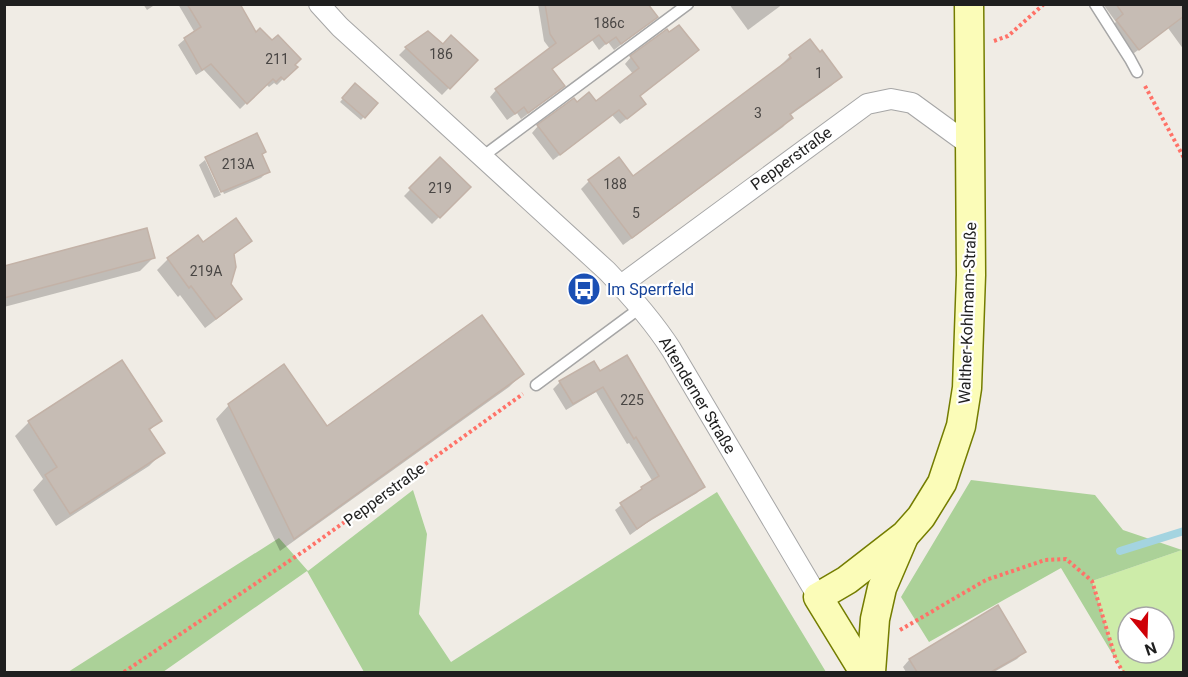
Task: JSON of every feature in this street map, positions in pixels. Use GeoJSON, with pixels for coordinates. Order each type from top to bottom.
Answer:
{"type":"FeatureCollection","features":[{"type":"Feature","properties":{"kind":"main road","name":"Walther-Kohlmann-Straße"},"geometry":{"type":"LineString","coordinates":[[818,597],[847,580],[905,535],[921,517],[942,483],[961,426],[967,388],[971,275],[969,4]]}},
{"type":"Feature","properties":{"kind":"main road"},"geometry":{"type":"LineString","coordinates":[[869,664],[874,619],[882,588],[905,535]]}},
{"type":"Feature","properties":{"kind":"main road","name":"Altenderner Straße"},"geometry":{"type":"LineString","coordinates":[[818,597],[869,664]]}},
{"type":"Feature","properties":{"kind":"street","name":"Altenderner Straße"},"geometry":{"type":"LineString","coordinates":[[319,4],[349,35],[621,285],[658,328],[818,597]]}},
{"type":"Feature","properties":{"kind":"street","name":"Pepperstraße"},"geometry":{"type":"LineString","coordinates":[[621,285],[867,104],[891,99],[912,103],[971,146]]}},
{"type":"Feature","properties":{"kind":"lane"},"geometry":{"type":"LineString","coordinates":[[482,157],[688,4]]}},
{"type":"Feature","properties":{"kind":"lane"},"geometry":{"type":"LineString","coordinates":[[1095,4],[1137,72]]}},
{"type":"Feature","properties":{"kind":"lane"},"geometry":{"type":"LineString","coordinates":[[536,385],[640,308]]}},
{"type":"Feature","properties":{"kind":"path"},"geometry":{"type":"LineString","coordinates":[[970,50],[1008,36],[1044,4]]}},
{"type":"Feature","properties":{"kind":"path"},"geometry":{"type":"LineString","coordinates":[[1137,72],[1184,158]]}},
{"type":"Feature","properties":{"kind":"path","name":"Pepperstraße"},"geometry":{"type":"LineString","coordinates":[[124,672],[304,551],[536,385]]}},
{"type":"Feature","properties":{"kind":"path"},"geometry":{"type":"LineString","coordinates":[[869,664],[986,580],[1045,560],[1066,559],[1092,580],[1116,660],[1123,672]]}},
{"type":"Feature","properties":{"kind":"green space"},"geometry":{"type":"Polygon","coordinates":[[[971,480],[1095,495],[1123,530],[1182,550],[1092,581],[1116,660],[1061,568],[929,642],[901,597],[971,480]]]}},
{"type":"Feature","properties":{"kind":"green space"},"geometry":{"type":"Polygon","coordinates":[[[413,490],[427,534],[419,614],[451,662],[717,492],[826,672],[364,672],[307,571],[163,672],[68,672],[279,538],[308,571],[413,490]]]}},
{"type":"Feature","properties":{"kind":"green space"},"geometry":{"type":"Polygon","coordinates":[[[1182,550],[1184,553],[1183,672],[1123,672],[1119,665],[1176,665],[1176,605],[1116,605],[1116,660],[1092,581],[1182,550]]]}},
{"type":"Feature","properties":{"kind":"building"},"geometry":{"type":"Polygon","coordinates":[[[187,4],[240,4],[256,32],[260,28],[272,40],[278,35],[301,59],[295,65],[298,67],[284,80],[281,77],[276,82],[273,79],[247,104],[211,64],[202,70],[184,38],[201,27],[187,4]]]}},
{"type":"Feature","properties":{"kind":"building"},"geometry":{"type":"Polygon","coordinates":[[[545,4],[648,4],[658,17],[621,44],[616,37],[606,44],[599,35],[552,69],[565,86],[528,113],[524,107],[515,114],[495,89],[556,43],[550,34],[545,4]]]}},
{"type":"Feature","properties":{"kind":"building"},"geometry":{"type":"Polygon","coordinates":[[[1116,4],[1184,4],[1184,16],[1139,50],[1116,20],[1123,14],[1116,4]]]}},
{"type":"Feature","properties":{"kind":"building"},"geometry":{"type":"Polygon","coordinates":[[[679,25],[699,50],[640,96],[646,104],[627,119],[619,110],[560,155],[537,125],[574,98],[577,102],[589,92],[596,101],[639,68],[630,56],[667,29],[669,32],[679,25]]]}},
{"type":"Feature","properties":{"kind":"building"},"geometry":{"type":"Polygon","coordinates":[[[428,31],[443,44],[451,35],[478,60],[450,89],[405,47],[428,31]]]}},
{"type":"Feature","properties":{"kind":"building"},"geometry":{"type":"Polygon","coordinates":[[[810,39],[820,52],[822,50],[842,77],[790,114],[793,118],[632,238],[588,180],[619,157],[633,176],[791,58],[789,55],[810,39]]]}},
{"type":"Feature","properties":{"kind":"building"},"geometry":{"type":"Polygon","coordinates":[[[355,83],[378,103],[365,118],[342,98],[355,83]]]}},
{"type":"Feature","properties":{"kind":"building"},"geometry":{"type":"Polygon","coordinates":[[[257,133],[266,152],[262,154],[270,172],[221,192],[205,157],[257,133]]]}},
{"type":"Feature","properties":{"kind":"building"},"geometry":{"type":"Polygon","coordinates":[[[440,157],[471,187],[440,218],[409,188],[440,157]]]}},
{"type":"Feature","properties":{"kind":"building"},"geometry":{"type":"Polygon","coordinates":[[[236,218],[252,241],[234,254],[236,267],[231,284],[242,299],[216,319],[167,258],[198,235],[203,242],[236,218]]]}},
{"type":"Feature","properties":{"kind":"building"},"geometry":{"type":"Polygon","coordinates":[[[147,228],[155,258],[4,298],[4,266],[147,228]]]}},
{"type":"Feature","properties":{"kind":"building"},"geometry":{"type":"Polygon","coordinates":[[[482,315],[524,374],[294,539],[228,404],[284,364],[327,426],[482,315]]]}},
{"type":"Feature","properties":{"kind":"building"},"geometry":{"type":"Polygon","coordinates":[[[627,355],[705,487],[637,529],[620,503],[659,476],[603,387],[573,404],[559,381],[594,361],[600,371],[627,355]]]}},
{"type":"Feature","properties":{"kind":"building"},"geometry":{"type":"Polygon","coordinates":[[[122,360],[162,421],[149,429],[165,453],[70,514],[45,475],[57,467],[28,421],[122,360]]]}},
{"type":"Feature","properties":{"kind":"building"},"geometry":{"type":"Polygon","coordinates":[[[998,605],[1026,652],[991,672],[917,672],[909,659],[998,605]]]}},
{"type":"Feature","properties":{"kind":"waterway"},"geometry":{"type":"LineString","coordinates":[[1120,551],[1184,531]]}},
{"type":"Feature","properties":{"kind":"place","name":"Im Sperrfeld"},"geometry":{"type":"Point","coordinates":[584,289]}}]}
